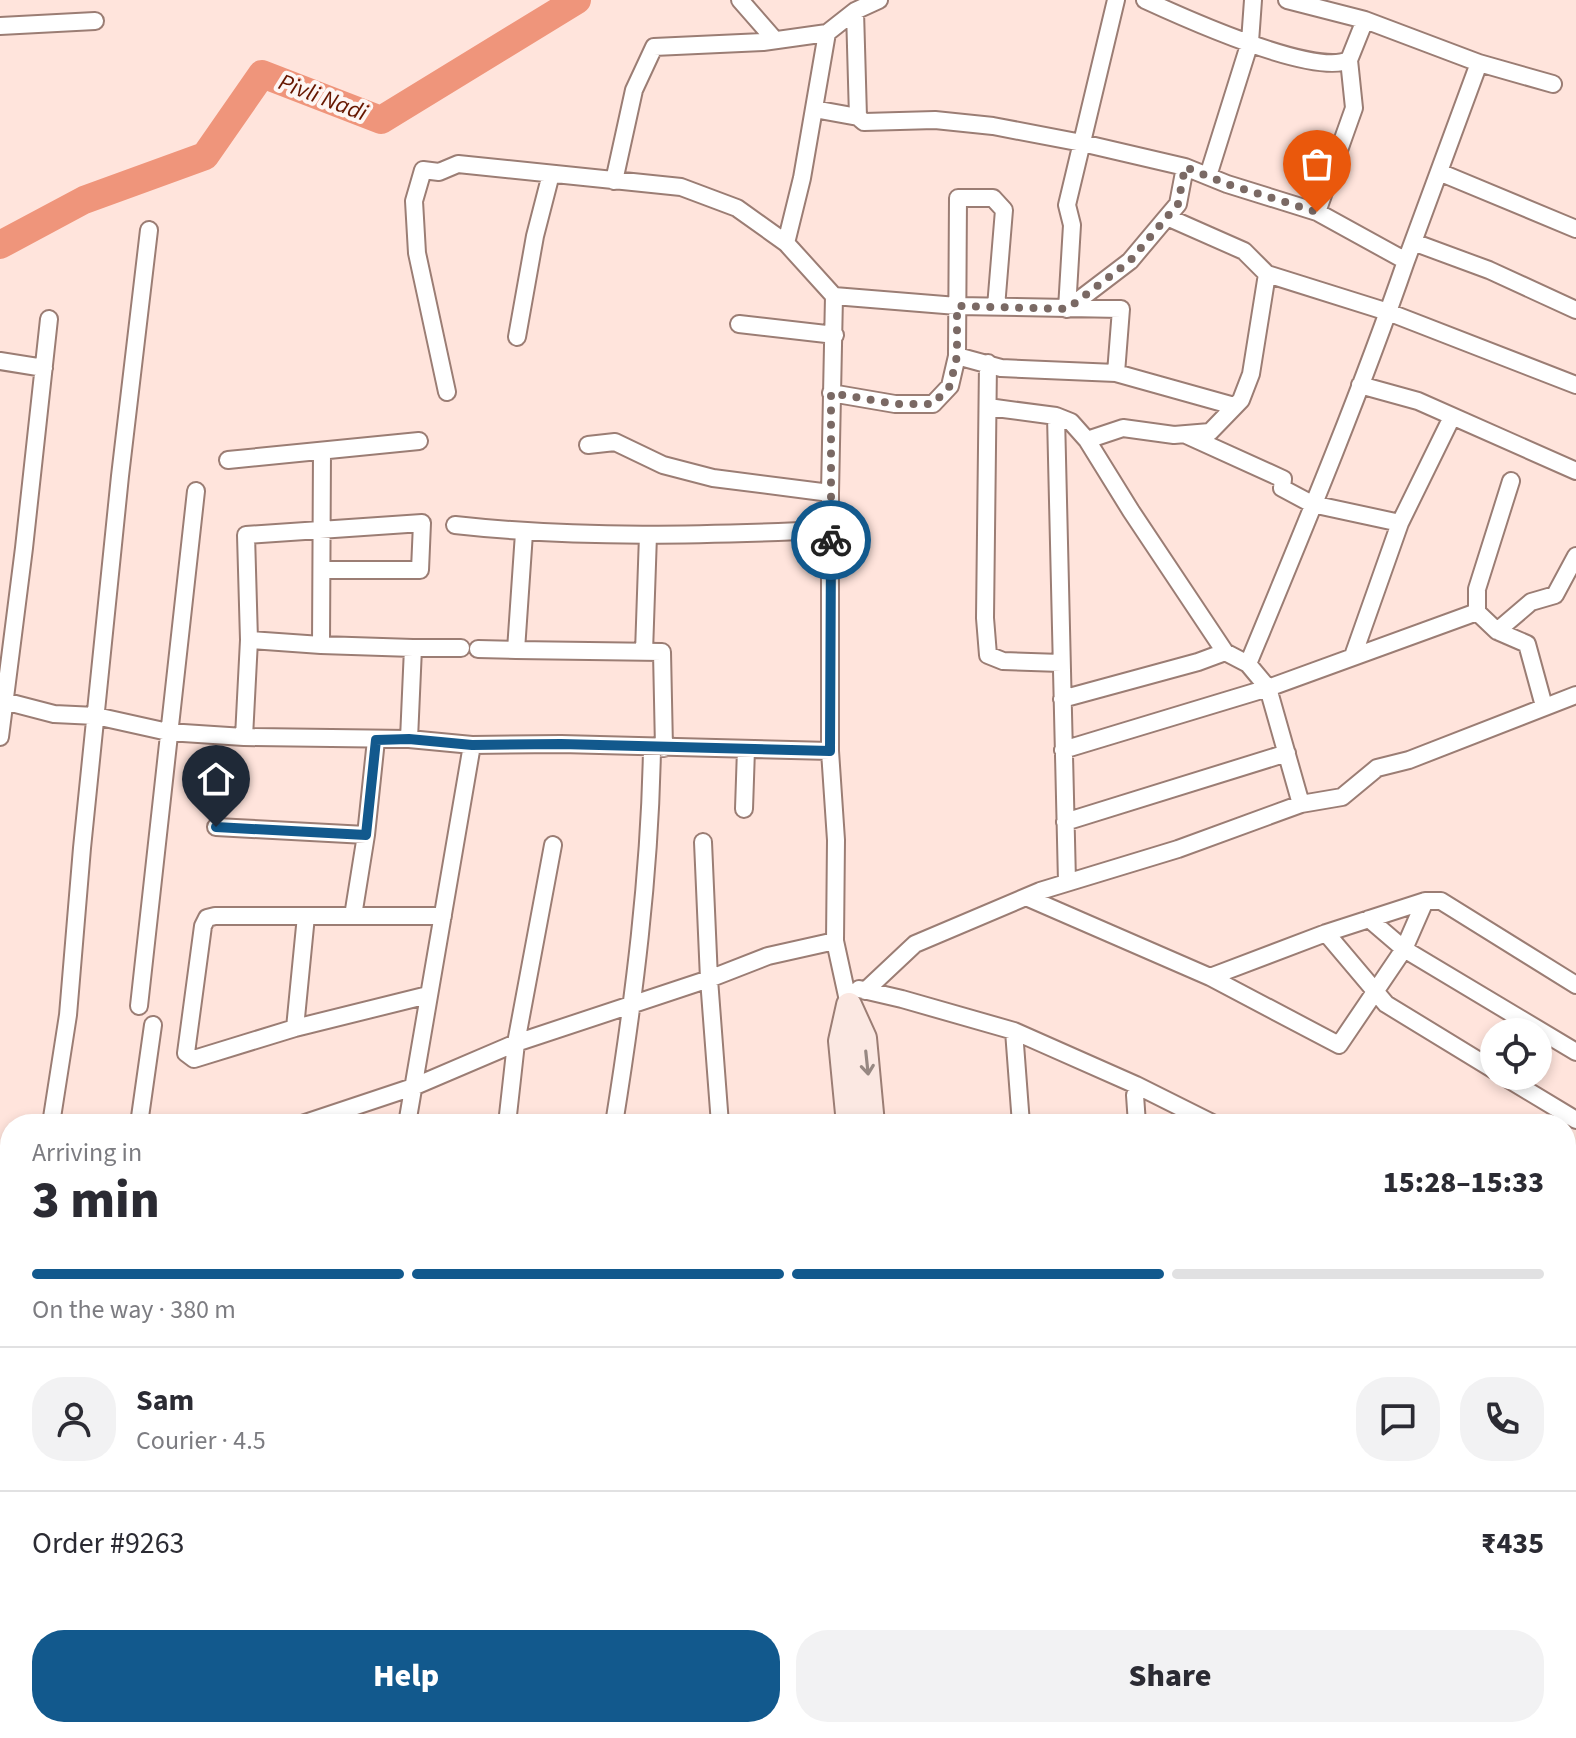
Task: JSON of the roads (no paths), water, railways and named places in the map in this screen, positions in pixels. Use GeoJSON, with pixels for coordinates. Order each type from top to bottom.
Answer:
{"type":"FeatureCollection","features":[{"type":"Feature","properties":{"kind":"street"},"geometry":{"type":"LineString","coordinates":[[740,0],[775,40]]}},
{"type":"Feature","properties":{"kind":"street"},"geometry":{"type":"LineString","coordinates":[[614,181],[634,90],[654,47],[775,40],[827,33],[855,11],[879,0]]}},
{"type":"Feature","properties":{"kind":"street"},"geometry":{"type":"LineString","coordinates":[[1067,309],[1072,225],[1067,205],[1116,0]]}},
{"type":"Feature","properties":{"kind":"street"},"geometry":{"type":"LineString","coordinates":[[1145,0],[1194,22],[1283,54],[1340,65],[1349,60]]}},
{"type":"Feature","properties":{"kind":"street"},"geometry":{"type":"LineString","coordinates":[[1208,176],[1250,42],[1253,0]]}},
{"type":"Feature","properties":{"kind":"street"},"geometry":{"type":"LineString","coordinates":[[1287,0],[1365,20],[1479,63],[1553,84]]}},
{"type":"Feature","properties":{"kind":"street"},"geometry":{"type":"LineString","coordinates":[[855,11],[858,117]]}},
{"type":"Feature","properties":{"kind":"street"},"geometry":{"type":"LineString","coordinates":[[1317,212],[1354,108],[1349,60],[1365,20]]}},
{"type":"Feature","properties":{"kind":"street"},"geometry":{"type":"LineString","coordinates":[[0,26],[95,21]]}},
{"type":"Feature","properties":{"kind":"street"},"geometry":{"type":"LineString","coordinates":[[786,243],[802,178],[827,33]]}},
{"type":"Feature","properties":{"kind":"street"},"geometry":{"type":"LineString","coordinates":[[1248,664],[1360,385],[1479,63]]}},
{"type":"Feature","properties":{"kind":"street"},"geometry":{"type":"LineString","coordinates":[[814,109],[858,117],[864,122],[935,120],[978,124],[1082,143],[1185,167],[1317,212],[1406,261]]}},
{"type":"Feature","properties":{"kind":"street"},"geometry":{"type":"LineString","coordinates":[[447,392],[417,253],[414,201],[423,170],[439,172],[458,164],[681,187],[737,208],[786,243],[834,296],[830,751],[836,840],[835,941],[864,1038],[871,1114]]}},
{"type":"Feature","properties":{"kind":"street"},"geometry":{"type":"LineString","coordinates":[[1067,309],[1130,261],[1178,204],[1185,167]]}},
{"type":"Feature","properties":{"kind":"street"},"geometry":{"type":"LineString","coordinates":[[1439,172],[1576,229]]}},
{"type":"Feature","properties":{"kind":"street"},"geometry":{"type":"LineString","coordinates":[[517,337],[535,236],[551,174]]}},
{"type":"Feature","properties":{"kind":"street"},"geometry":{"type":"LineString","coordinates":[[831,393],[895,404],[933,404],[950,386],[957,356],[958,198],[993,198],[1004,210],[996,307]]}},
{"type":"Feature","properties":{"kind":"street"},"geometry":{"type":"LineString","coordinates":[[1167,217],[1244,251],[1267,274],[1388,312],[1576,385]]}},
{"type":"Feature","properties":{"kind":"street"},"geometry":{"type":"LineString","coordinates":[[53,1114],[68,1015],[96,716],[149,230]]}},
{"type":"Feature","properties":{"kind":"street"},"geometry":{"type":"LineString","coordinates":[[1413,242],[1489,270],[1576,310]]}},
{"type":"Feature","properties":{"kind":"street"},"geometry":{"type":"LineString","coordinates":[[1087,440],[1123,428],[1174,435],[1210,432],[1241,400],[1251,374],[1267,274]]}},
{"type":"Feature","properties":{"kind":"street"},"geometry":{"type":"LineString","coordinates":[[834,296],[957,306],[1121,309],[1116,373]]}},
{"type":"Feature","properties":{"kind":"street"},"geometry":{"type":"LineString","coordinates":[[0,737],[49,319]]}},
{"type":"Feature","properties":{"kind":"street"},"geometry":{"type":"LineString","coordinates":[[739,324],[835,335]]}},
{"type":"Feature","properties":{"kind":"street"},"geometry":{"type":"LineString","coordinates":[[957,356],[1001,368],[1116,373],[1234,406]]}},
{"type":"Feature","properties":{"kind":"street"},"geometry":{"type":"LineString","coordinates":[[0,361],[44,368]]}},
{"type":"Feature","properties":{"kind":"street"},"geometry":{"type":"LineString","coordinates":[[988,363],[985,618],[988,655],[1003,661],[1061,663]]}},
{"type":"Feature","properties":{"kind":"street"},"geometry":{"type":"LineString","coordinates":[[1360,385],[1418,401],[1576,471]]}},
{"type":"Feature","properties":{"kind":"street"},"geometry":{"type":"LineString","coordinates":[[988,407],[1056,416],[1071,422],[1087,440],[1225,652],[1248,664],[1268,688],[1301,804]]}},
{"type":"Feature","properties":{"kind":"street"},"geometry":{"type":"LineString","coordinates":[[1056,416],[1067,882]]}},
{"type":"Feature","properties":{"kind":"street"},"geometry":{"type":"LineString","coordinates":[[1353,656],[1400,523],[1452,417]]}},
{"type":"Feature","properties":{"kind":"street"},"geometry":{"type":"LineString","coordinates":[[1184,434],[1283,479],[1282,488],[1312,504],[1400,523]]}},
{"type":"Feature","properties":{"kind":"street"},"geometry":{"type":"LineString","coordinates":[[228,460],[419,441]]}},
{"type":"Feature","properties":{"kind":"street"},"geometry":{"type":"LineString","coordinates":[[588,445],[615,442],[663,465],[713,478],[830,493]]}},
{"type":"Feature","properties":{"kind":"street"},"geometry":{"type":"LineString","coordinates":[[321,645],[324,529],[322,451]]}},
{"type":"Feature","properties":{"kind":"street"},"geometry":{"type":"LineString","coordinates":[[1511,481],[1477,589],[1477,612],[1497,631],[1527,644],[1544,706]]}},
{"type":"Feature","properties":{"kind":"street"},"geometry":{"type":"LineString","coordinates":[[139,1006],[196,491]]}},
{"type":"Feature","properties":{"kind":"street"},"geometry":{"type":"LineString","coordinates":[[244,737],[249,640],[246,535],[422,523],[420,570],[323,570]]}},
{"type":"Feature","properties":{"kind":"street"},"geometry":{"type":"LineString","coordinates":[[455,525],[524,533],[648,535],[830,530]]}},
{"type":"Feature","properties":{"kind":"street"},"geometry":{"type":"LineString","coordinates":[[516,650],[524,533]]}},
{"type":"Feature","properties":{"kind":"street"},"geometry":{"type":"LineString","coordinates":[[644,652],[648,535]]}},
{"type":"Feature","properties":{"kind":"street"},"geometry":{"type":"LineString","coordinates":[[1497,631],[1531,602],[1555,595],[1576,556]]}},
{"type":"Feature","properties":{"kind":"street"},"geometry":{"type":"LineString","coordinates":[[1063,750],[1268,688],[1477,612]]}},
{"type":"Feature","properties":{"kind":"street"},"geometry":{"type":"LineString","coordinates":[[249,640],[413,648],[662,652],[658,748],[634,1003],[616,1114]]}},
{"type":"Feature","properties":{"kind":"street"},"geometry":{"type":"LineString","coordinates":[[409,739],[413,648]]}},
{"type":"Feature","properties":{"kind":"street"},"geometry":{"type":"LineString","coordinates":[[1062,699],[1225,652]]}},
{"type":"Feature","properties":{"kind":"street"},"geometry":{"type":"LineString","coordinates":[[848,1114],[841,1041],[853,994],[915,944],[1067,882],[1178,849],[1301,804],[1342,797],[1377,768],[1409,760],[1576,695]]}},
{"type":"Feature","properties":{"kind":"street"},"geometry":{"type":"LineString","coordinates":[[2,700],[54,714],[96,716],[168,732],[244,737],[409,739],[472,745],[561,744],[830,751]]}},
{"type":"Feature","properties":{"kind":"street"},"geometry":{"type":"LineString","coordinates":[[353,916],[376,740]]}},
{"type":"Feature","properties":{"kind":"street"},"geometry":{"type":"LineString","coordinates":[[409,1114],[472,745]]}},
{"type":"Feature","properties":{"kind":"street"},"geometry":{"type":"LineString","coordinates":[[744,809],[746,749]]}},
{"type":"Feature","properties":{"kind":"street"},"geometry":{"type":"LineString","coordinates":[[1065,822],[1287,753]]}},
{"type":"Feature","properties":{"kind":"street"},"geometry":{"type":"LineString","coordinates":[[216,827],[366,835]]}},
{"type":"Feature","properties":{"kind":"street"},"geometry":{"type":"LineString","coordinates":[[703,842],[719,1114]]}},
{"type":"Feature","properties":{"kind":"street"},"geometry":{"type":"LineString","coordinates":[[508,1114],[516,1043],[553,845]]}},
{"type":"Feature","properties":{"kind":"street"},"geometry":{"type":"LineString","coordinates":[[1026,897],[1210,977],[1339,1045],[1404,949],[1425,901]]}},
{"type":"Feature","properties":{"kind":"street"},"geometry":{"type":"LineString","coordinates":[[1210,977],[1326,933],[1425,901],[1441,901],[1576,985]]}},
{"type":"Feature","properties":{"kind":"street"},"geometry":{"type":"LineString","coordinates":[[295,1028],[306,916]]}},
{"type":"Feature","properties":{"kind":"street"},"geometry":{"type":"LineString","coordinates":[[428,995],[295,1028],[194,1059],[186,1053],[203,926],[207,918],[443,916]]}},
{"type":"Feature","properties":{"kind":"street"},"geometry":{"type":"LineString","coordinates":[[1369,919],[1404,949],[1576,1052]]}},
{"type":"Feature","properties":{"kind":"street"},"geometry":{"type":"LineString","coordinates":[[1326,933],[1386,1004],[1480,1061]]}},
{"type":"Feature","properties":{"kind":"street"},"geometry":{"type":"LineString","coordinates":[[332,1114],[413,1087],[516,1043],[709,979],[768,956],[835,941]]}},
{"type":"Feature","properties":{"kind":"street"},"geometry":{"type":"LineString","coordinates":[[853,994],[902,999],[1014,1031],[1194,1114]]}},
{"type":"Feature","properties":{"kind":"street"},"geometry":{"type":"LineString","coordinates":[[140,1114],[153,1025]]}},
{"type":"Feature","properties":{"kind":"street"},"geometry":{"type":"LineString","coordinates":[[1014,1031],[1020,1114]]}},
{"type":"Feature","properties":{"kind":"street"},"geometry":{"type":"LineString","coordinates":[[1526,1090],[1566,1114]]}},
{"type":"Feature","properties":{"kind":"street"},"geometry":{"type":"LineString","coordinates":[[1135,1095],[1136,1114]]}},
{"type":"Feature","properties":{"kind":"waterway","name":"Pivli Nadi"},"geometry":{"type":"LineString","coordinates":[[0,245],[84,200],[205,156],[262,74],[381,120],[577,0]]}}]}
